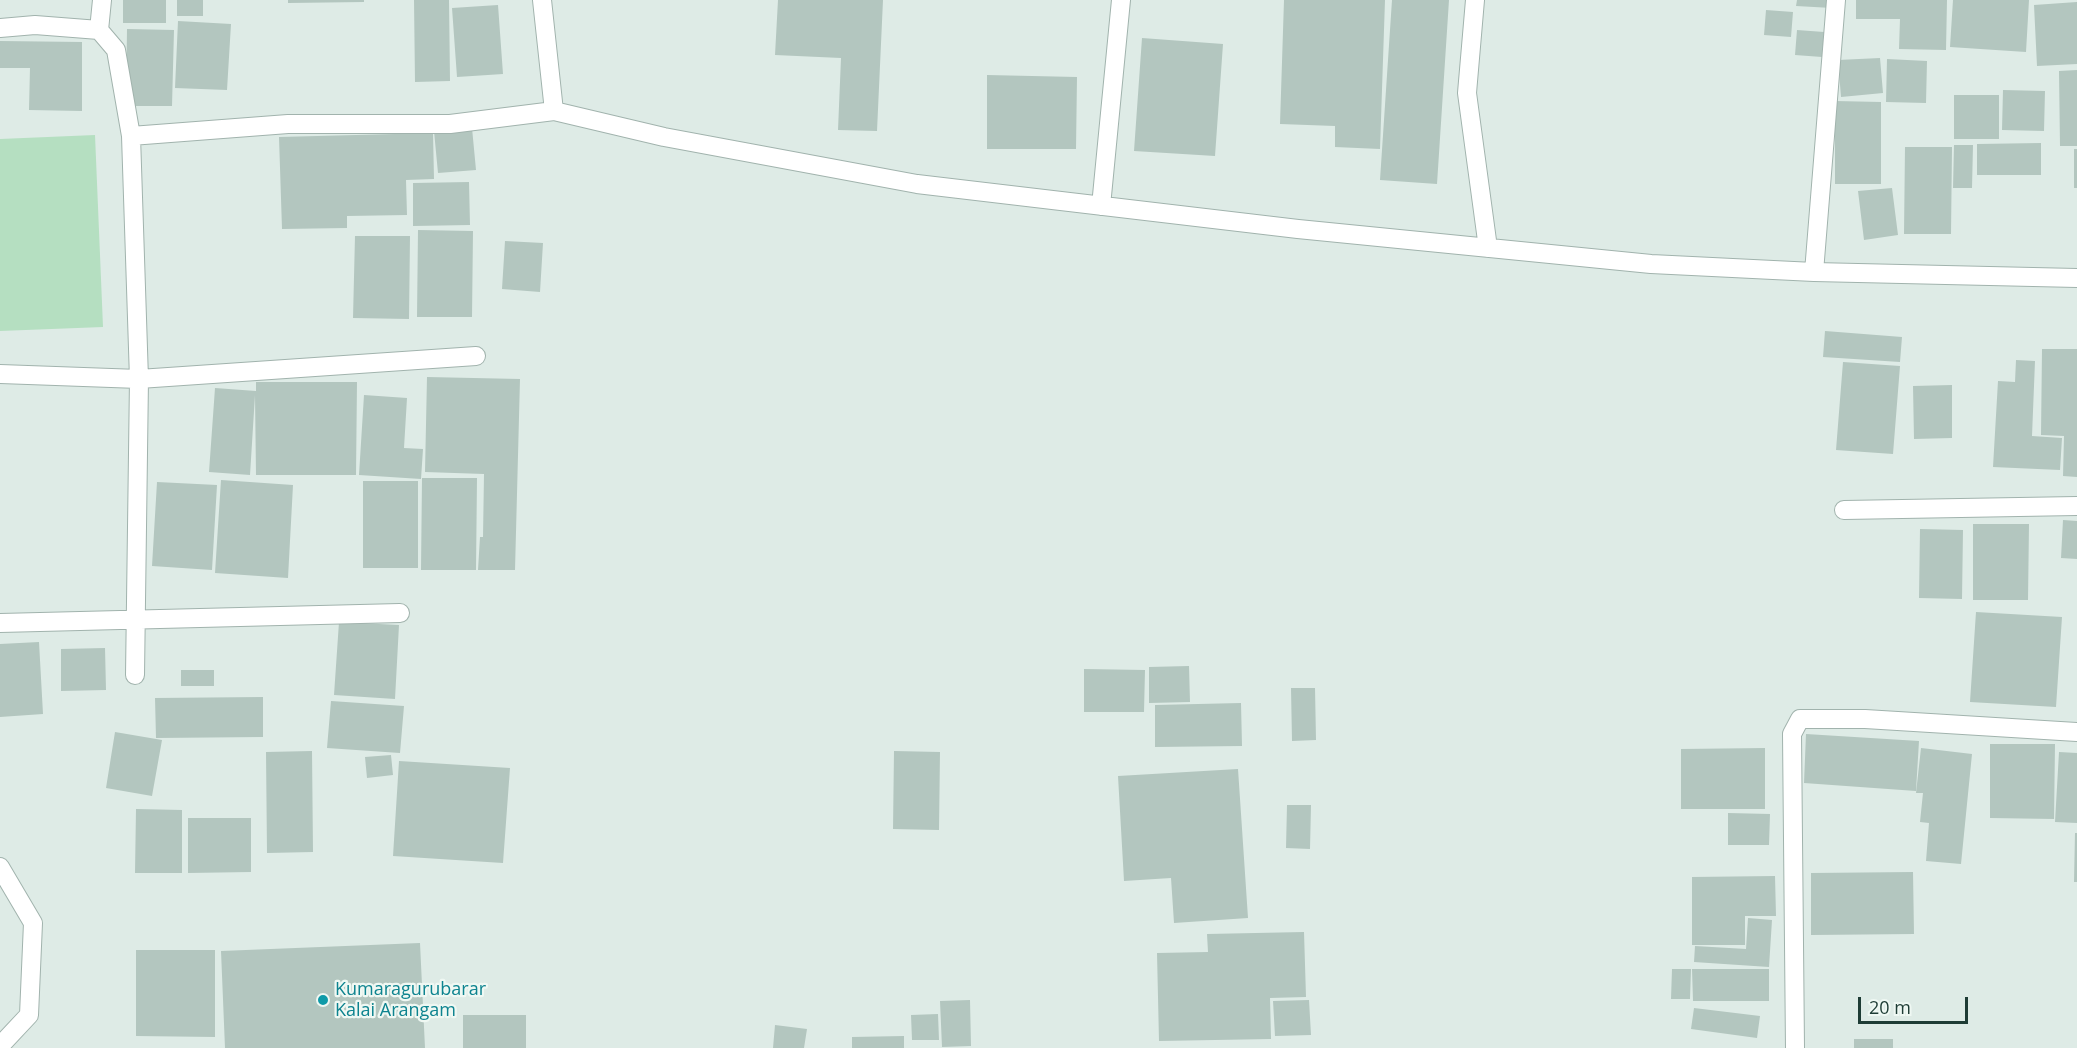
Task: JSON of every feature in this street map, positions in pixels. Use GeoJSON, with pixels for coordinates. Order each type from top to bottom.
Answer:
{"type":"FeatureCollection","features":[{"type":"Feature","properties":{"kind":"street"},"geometry":{"type":"LineString","coordinates":[[99,30],[102,0]]}},
{"type":"Feature","properties":{"kind":"street"},"geometry":{"type":"LineString","coordinates":[[542,0],[555,111]]}},
{"type":"Feature","properties":{"kind":"street"},"geometry":{"type":"LineString","coordinates":[[1101,206],[1120,0]]}},
{"type":"Feature","properties":{"kind":"street"},"geometry":{"type":"LineString","coordinates":[[1475,0],[1467,93],[1488,248]]}},
{"type":"Feature","properties":{"kind":"street"},"geometry":{"type":"LineString","coordinates":[[1814,272],[1836,0]]}},
{"type":"Feature","properties":{"kind":"street"},"geometry":{"type":"LineString","coordinates":[[0,28],[35,25],[99,30],[116,50],[131,136],[139,379],[135,675]]}},
{"type":"Feature","properties":{"kind":"street"},"geometry":{"type":"LineString","coordinates":[[131,136],[288,124],[450,124],[555,111],[664,137],[917,184],[1298,229],[1651,264],[1814,272],[2077,278]]}},
{"type":"Feature","properties":{"kind":"street"},"geometry":{"type":"LineString","coordinates":[[0,374],[139,379],[476,356]]}},
{"type":"Feature","properties":{"kind":"street"},"geometry":{"type":"LineString","coordinates":[[1844,510],[2077,506]]}},
{"type":"Feature","properties":{"kind":"street"},"geometry":{"type":"LineString","coordinates":[[0,623],[400,613]]}},
{"type":"Feature","properties":{"kind":"street"},"geometry":{"type":"LineString","coordinates":[[1795,1048],[1792,734],[1800,719],[1865,719],[2077,732]]}},
{"type":"Feature","properties":{"kind":"street"},"geometry":{"type":"LineString","coordinates":[[0,867],[33,923],[29,1015],[0,1046]]}},
{"type":"Feature","properties":{"kind":"green space"},"geometry":{"type":"Polygon","coordinates":[[[95,135],[103,327],[0,331],[0,139],[95,135]]]}},
{"type":"Feature","properties":{"kind":"building"},"geometry":{"type":"Polygon","coordinates":[[[123,0],[166,0],[166,23],[123,23],[123,0]]]}},
{"type":"Feature","properties":{"kind":"building"},"geometry":{"type":"Polygon","coordinates":[[[177,0],[203,0],[203,16],[177,16],[177,0]]]}},
{"type":"Feature","properties":{"kind":"building"},"geometry":{"type":"Polygon","coordinates":[[[288,0],[364,0],[364,2],[288,3],[288,0]]]}},
{"type":"Feature","properties":{"kind":"building"},"geometry":{"type":"Polygon","coordinates":[[[414,0],[449,0],[450,81],[415,82],[414,0]]]}},
{"type":"Feature","properties":{"kind":"building"},"geometry":{"type":"Polygon","coordinates":[[[778,0],[883,0],[877,131],[838,130],[841,58],[775,55],[778,0]]]}},
{"type":"Feature","properties":{"kind":"building"},"geometry":{"type":"Polygon","coordinates":[[[1284,0],[1385,0],[1380,149],[1335,147],[1335,126],[1280,124],[1284,0]]]}},
{"type":"Feature","properties":{"kind":"building"},"geometry":{"type":"Polygon","coordinates":[[[1392,0],[1449,0],[1437,184],[1380,180],[1392,0]]]}},
{"type":"Feature","properties":{"kind":"building"},"geometry":{"type":"Polygon","coordinates":[[[1797,0],[1833,0],[1832,8],[1796,6],[1797,0]]]}},
{"type":"Feature","properties":{"kind":"building"},"geometry":{"type":"Polygon","coordinates":[[[1856,0],[1947,0],[1946,50],[1899,49],[1900,19],[1856,19],[1856,0]]]}},
{"type":"Feature","properties":{"kind":"building"},"geometry":{"type":"Polygon","coordinates":[[[1953,0],[2029,0],[2026,52],[1950,47],[1953,0]]]}},
{"type":"Feature","properties":{"kind":"building"},"geometry":{"type":"Polygon","coordinates":[[[2077,2],[2077,64],[2037,66],[2034,5],[2077,2]]]}},
{"type":"Feature","properties":{"kind":"building"},"geometry":{"type":"Polygon","coordinates":[[[498,5],[503,74],[457,77],[452,8],[498,5]]]}},
{"type":"Feature","properties":{"kind":"building"},"geometry":{"type":"Polygon","coordinates":[[[1766,10],[1793,12],[1791,37],[1764,35],[1766,10]]]}},
{"type":"Feature","properties":{"kind":"building"},"geometry":{"type":"Polygon","coordinates":[[[178,21],[231,24],[227,90],[175,88],[178,21]]]}},
{"type":"Feature","properties":{"kind":"building"},"geometry":{"type":"Polygon","coordinates":[[[127,29],[174,30],[172,106],[126,106],[127,29]]]}},
{"type":"Feature","properties":{"kind":"building"},"geometry":{"type":"Polygon","coordinates":[[[1797,30],[1824,32],[1822,57],[1795,55],[1797,30]]]}},
{"type":"Feature","properties":{"kind":"building"},"geometry":{"type":"Polygon","coordinates":[[[1142,38],[1223,44],[1215,156],[1134,151],[1142,38]]]}},
{"type":"Feature","properties":{"kind":"building"},"geometry":{"type":"Polygon","coordinates":[[[0,41],[82,42],[82,111],[29,110],[30,68],[0,68],[0,41]]]}},
{"type":"Feature","properties":{"kind":"building"},"geometry":{"type":"Polygon","coordinates":[[[1880,58],[1883,93],[1841,97],[1838,60],[1880,58]]]}},
{"type":"Feature","properties":{"kind":"building"},"geometry":{"type":"Polygon","coordinates":[[[1887,59],[1927,61],[1926,103],[1886,102],[1887,59]]]}},
{"type":"Feature","properties":{"kind":"building"},"geometry":{"type":"Polygon","coordinates":[[[2077,70],[2077,146],[2060,146],[2059,71],[2077,70]]]}},
{"type":"Feature","properties":{"kind":"building"},"geometry":{"type":"Polygon","coordinates":[[[987,75],[1077,77],[1076,149],[987,149],[987,75]]]}},
{"type":"Feature","properties":{"kind":"building"},"geometry":{"type":"Polygon","coordinates":[[[2003,90],[2045,91],[2044,131],[2002,130],[2003,90]]]}},
{"type":"Feature","properties":{"kind":"building"},"geometry":{"type":"Polygon","coordinates":[[[1954,95],[1999,95],[1999,139],[1954,139],[1954,95]]]}},
{"type":"Feature","properties":{"kind":"building"},"geometry":{"type":"Polygon","coordinates":[[[1835,101],[1881,102],[1881,184],[1835,184],[1835,101]]]}},
{"type":"Feature","properties":{"kind":"building"},"geometry":{"type":"Polygon","coordinates":[[[472,128],[476,170],[438,173],[434,131],[472,128]]]}},
{"type":"Feature","properties":{"kind":"building"},"geometry":{"type":"Polygon","coordinates":[[[433,133],[434,179],[406,180],[407,215],[347,216],[347,228],[282,229],[279,137],[433,133]]]}},
{"type":"Feature","properties":{"kind":"building"},"geometry":{"type":"Polygon","coordinates":[[[2041,143],[2041,175],[1977,175],[1977,144],[2041,143]]]}},
{"type":"Feature","properties":{"kind":"building"},"geometry":{"type":"Polygon","coordinates":[[[1954,145],[1973,145],[1972,188],[1953,188],[1954,145]]]}},
{"type":"Feature","properties":{"kind":"building"},"geometry":{"type":"Polygon","coordinates":[[[1905,147],[1952,147],[1951,234],[1904,234],[1905,147]]]}},
{"type":"Feature","properties":{"kind":"building"},"geometry":{"type":"Polygon","coordinates":[[[2074,149],[2077,149],[2077,188],[2074,188],[2074,149]]]}},
{"type":"Feature","properties":{"kind":"building"},"geometry":{"type":"Polygon","coordinates":[[[469,182],[470,225],[413,226],[413,183],[469,182]]]}},
{"type":"Feature","properties":{"kind":"building"},"geometry":{"type":"Polygon","coordinates":[[[1892,188],[1898,235],[1864,240],[1858,191],[1892,188]]]}},
{"type":"Feature","properties":{"kind":"building"},"geometry":{"type":"Polygon","coordinates":[[[418,230],[473,231],[472,317],[417,317],[418,230]]]}},
{"type":"Feature","properties":{"kind":"building"},"geometry":{"type":"Polygon","coordinates":[[[355,236],[410,236],[409,319],[353,318],[355,236]]]}},
{"type":"Feature","properties":{"kind":"building"},"geometry":{"type":"Polygon","coordinates":[[[505,241],[543,243],[540,292],[502,289],[505,241]]]}},
{"type":"Feature","properties":{"kind":"building"},"geometry":{"type":"Polygon","coordinates":[[[1825,331],[1902,337],[1900,362],[1823,357],[1825,331]]]}},
{"type":"Feature","properties":{"kind":"building"},"geometry":{"type":"Polygon","coordinates":[[[2042,349],[2077,349],[2077,477],[2063,476],[2064,436],[2041,435],[2042,349]]]}},
{"type":"Feature","properties":{"kind":"building"},"geometry":{"type":"Polygon","coordinates":[[[2016,360],[2035,361],[2032,436],[2062,438],[2060,470],[1993,467],[1998,381],[2015,382],[2016,360]]]}},
{"type":"Feature","properties":{"kind":"building"},"geometry":{"type":"Polygon","coordinates":[[[1843,362],[1900,366],[1893,454],[1836,450],[1843,362]]]}},
{"type":"Feature","properties":{"kind":"building"},"geometry":{"type":"Polygon","coordinates":[[[427,377],[520,379],[515,570],[478,570],[480,537],[483,537],[484,474],[425,472],[427,377]]]}},
{"type":"Feature","properties":{"kind":"building"},"geometry":{"type":"Polygon","coordinates":[[[256,382],[357,382],[356,475],[256,475],[255,395],[250,475],[209,472],[215,388],[256,391],[256,382]]]}},
{"type":"Feature","properties":{"kind":"building"},"geometry":{"type":"Polygon","coordinates":[[[1952,385],[1952,438],[1914,439],[1913,386],[1952,385]]]}},
{"type":"Feature","properties":{"kind":"building"},"geometry":{"type":"Polygon","coordinates":[[[364,395],[407,398],[404,448],[423,449],[421,479],[359,475],[364,395]]]}},
{"type":"Feature","properties":{"kind":"building"},"geometry":{"type":"Polygon","coordinates":[[[422,478],[477,478],[476,570],[421,570],[422,478]]]}},
{"type":"Feature","properties":{"kind":"building"},"geometry":{"type":"Polygon","coordinates":[[[221,480],[293,485],[288,578],[215,573],[221,480]]]}},
{"type":"Feature","properties":{"kind":"building"},"geometry":{"type":"Polygon","coordinates":[[[363,481],[418,481],[418,568],[363,568],[363,481]]]}},
{"type":"Feature","properties":{"kind":"building"},"geometry":{"type":"Polygon","coordinates":[[[157,482],[217,485],[212,570],[152,566],[157,482]]]}},
{"type":"Feature","properties":{"kind":"building"},"geometry":{"type":"Polygon","coordinates":[[[2063,520],[2077,521],[2077,559],[2061,558],[2063,520]]]}},
{"type":"Feature","properties":{"kind":"building"},"geometry":{"type":"Polygon","coordinates":[[[1973,524],[2029,524],[2028,600],[1973,600],[1973,524]]]}},
{"type":"Feature","properties":{"kind":"building"},"geometry":{"type":"Polygon","coordinates":[[[1920,529],[1963,530],[1962,599],[1919,598],[1920,529]]]}},
{"type":"Feature","properties":{"kind":"building"},"geometry":{"type":"Polygon","coordinates":[[[1976,612],[2062,617],[2056,707],[1970,702],[1976,612]]]}},
{"type":"Feature","properties":{"kind":"building"},"geometry":{"type":"Polygon","coordinates":[[[339,622],[399,625],[395,699],[334,695],[339,622]]]}},
{"type":"Feature","properties":{"kind":"building"},"geometry":{"type":"Polygon","coordinates":[[[39,642],[43,714],[0,717],[0,644],[39,642]]]}},
{"type":"Feature","properties":{"kind":"building"},"geometry":{"type":"Polygon","coordinates":[[[105,648],[106,690],[61,691],[61,649],[105,648]]]}},
{"type":"Feature","properties":{"kind":"building"},"geometry":{"type":"Polygon","coordinates":[[[1189,666],[1190,702],[1149,703],[1149,667],[1189,666]]]}},
{"type":"Feature","properties":{"kind":"building"},"geometry":{"type":"Polygon","coordinates":[[[1084,669],[1145,670],[1144,712],[1084,712],[1084,669]]]}},
{"type":"Feature","properties":{"kind":"building"},"geometry":{"type":"Polygon","coordinates":[[[181,670],[214,670],[214,686],[181,686],[181,670]]]}},
{"type":"Feature","properties":{"kind":"building"},"geometry":{"type":"Polygon","coordinates":[[[1291,688],[1315,688],[1316,740],[1292,741],[1291,688]]]}},
{"type":"Feature","properties":{"kind":"building"},"geometry":{"type":"Polygon","coordinates":[[[263,697],[263,737],[156,738],[155,698],[263,697]]]}},
{"type":"Feature","properties":{"kind":"building"},"geometry":{"type":"Polygon","coordinates":[[[331,701],[404,706],[400,753],[327,748],[331,701]]]}},
{"type":"Feature","properties":{"kind":"building"},"geometry":{"type":"Polygon","coordinates":[[[1241,703],[1242,746],[1155,747],[1155,705],[1241,703]]]}},
{"type":"Feature","properties":{"kind":"building"},"geometry":{"type":"Polygon","coordinates":[[[115,732],[162,740],[152,796],[106,788],[115,732]]]}},
{"type":"Feature","properties":{"kind":"building"},"geometry":{"type":"Polygon","coordinates":[[[1806,734],[1919,741],[1916,791],[1804,783],[1806,734]]]}},
{"type":"Feature","properties":{"kind":"building"},"geometry":{"type":"Polygon","coordinates":[[[1990,744],[2055,744],[2054,819],[1990,818],[1990,744]]]}},
{"type":"Feature","properties":{"kind":"building"},"geometry":{"type":"Polygon","coordinates":[[[1765,748],[1765,809],[1681,809],[1681,749],[1765,748]]]}},
{"type":"Feature","properties":{"kind":"building"},"geometry":{"type":"Polygon","coordinates":[[[1921,748],[1972,754],[1961,864],[1926,861],[1929,823],[1920,822],[1923,793],[1916,793],[1921,748]]]}},
{"type":"Feature","properties":{"kind":"building"},"geometry":{"type":"Polygon","coordinates":[[[312,751],[313,852],[267,853],[266,752],[312,751]]]}},
{"type":"Feature","properties":{"kind":"building"},"geometry":{"type":"Polygon","coordinates":[[[894,751],[940,752],[939,830],[893,829],[894,751]]]}},
{"type":"Feature","properties":{"kind":"building"},"geometry":{"type":"Polygon","coordinates":[[[2059,752],[2077,753],[2077,823],[2055,822],[2059,752]]]}},
{"type":"Feature","properties":{"kind":"building"},"geometry":{"type":"Polygon","coordinates":[[[391,755],[393,775],[367,778],[365,757],[391,755]]]}},
{"type":"Feature","properties":{"kind":"building"},"geometry":{"type":"Polygon","coordinates":[[[399,761],[510,768],[503,863],[393,856],[399,761]]]}},
{"type":"Feature","properties":{"kind":"building"},"geometry":{"type":"Polygon","coordinates":[[[1238,769],[1248,918],[1174,923],[1171,878],[1124,881],[1118,776],[1238,769]]]}},
{"type":"Feature","properties":{"kind":"building"},"geometry":{"type":"Polygon","coordinates":[[[1287,805],[1311,805],[1310,849],[1286,848],[1287,805]]]}},
{"type":"Feature","properties":{"kind":"building"},"geometry":{"type":"Polygon","coordinates":[[[136,809],[182,810],[182,873],[135,873],[136,809]]]}},
{"type":"Feature","properties":{"kind":"building"},"geometry":{"type":"Polygon","coordinates":[[[1728,813],[1770,814],[1769,845],[1728,845],[1728,813]]]}},
{"type":"Feature","properties":{"kind":"building"},"geometry":{"type":"Polygon","coordinates":[[[188,818],[251,818],[251,872],[188,873],[188,818]]]}},
{"type":"Feature","properties":{"kind":"building"},"geometry":{"type":"Polygon","coordinates":[[[2075,833],[2077,833],[2077,882],[2074,882],[2075,833]]]}},
{"type":"Feature","properties":{"kind":"building"},"geometry":{"type":"Polygon","coordinates":[[[1913,872],[1914,934],[1811,935],[1811,873],[1913,872]]]}},
{"type":"Feature","properties":{"kind":"building"},"geometry":{"type":"Polygon","coordinates":[[[1775,876],[1776,916],[1745,916],[1745,945],[1692,945],[1692,877],[1775,876]]]}},
{"type":"Feature","properties":{"kind":"building"},"geometry":{"type":"Polygon","coordinates":[[[1748,918],[1772,920],[1769,967],[1694,962],[1695,946],[1746,949],[1748,918]]]}},
{"type":"Feature","properties":{"kind":"building"},"geometry":{"type":"Polygon","coordinates":[[[1304,932],[1306,997],[1270,998],[1271,1039],[1159,1041],[1157,953],[1208,952],[1207,934],[1304,932]]]}},
{"type":"Feature","properties":{"kind":"building","name":"Kumaragurubarar Kalai Arangam"},"geometry":{"type":"Polygon","coordinates":[[[420,943],[425,1048],[225,1048],[221,951],[420,943]]]}},
{"type":"Feature","properties":{"kind":"building"},"geometry":{"type":"Polygon","coordinates":[[[136,950],[215,950],[215,1037],[136,1036],[136,950]]]}},
{"type":"Feature","properties":{"kind":"building"},"geometry":{"type":"Polygon","coordinates":[[[1672,969],[1691,969],[1690,999],[1671,999],[1672,969]]]}},
{"type":"Feature","properties":{"kind":"building"},"geometry":{"type":"Polygon","coordinates":[[[1692,969],[1769,969],[1769,1001],[1693,1001],[1692,969]]]}},
{"type":"Feature","properties":{"kind":"building"},"geometry":{"type":"Polygon","coordinates":[[[970,1000],[971,1046],[942,1047],[940,1001],[970,1000]]]}},
{"type":"Feature","properties":{"kind":"building"},"geometry":{"type":"Polygon","coordinates":[[[1309,1000],[1311,1035],[1275,1036],[1273,1001],[1309,1000]]]}},
{"type":"Feature","properties":{"kind":"building"},"geometry":{"type":"Polygon","coordinates":[[[1694,1008],[1760,1016],[1757,1038],[1691,1029],[1694,1008]]]}},
{"type":"Feature","properties":{"kind":"building"},"geometry":{"type":"Polygon","coordinates":[[[938,1014],[939,1040],[912,1040],[911,1015],[938,1014]]]}},
{"type":"Feature","properties":{"kind":"building"},"geometry":{"type":"Polygon","coordinates":[[[463,1015],[526,1015],[526,1048],[463,1048],[463,1015]]]}},
{"type":"Feature","properties":{"kind":"building"},"geometry":{"type":"Polygon","coordinates":[[[775,1025],[807,1029],[804,1048],[773,1048],[775,1025]]]}},
{"type":"Feature","properties":{"kind":"building"},"geometry":{"type":"Polygon","coordinates":[[[904,1036],[904,1048],[852,1048],[852,1037],[904,1036]]]}},
{"type":"Feature","properties":{"kind":"building"},"geometry":{"type":"Polygon","coordinates":[[[1854,1039],[1893,1039],[1893,1048],[1854,1048],[1854,1039]]]}},
{"type":"Feature","properties":{"kind":"place","name":"Kumaragurubarar Kalai Arangam"},"geometry":{"type":"Point","coordinates":[323,1000]}}]}
